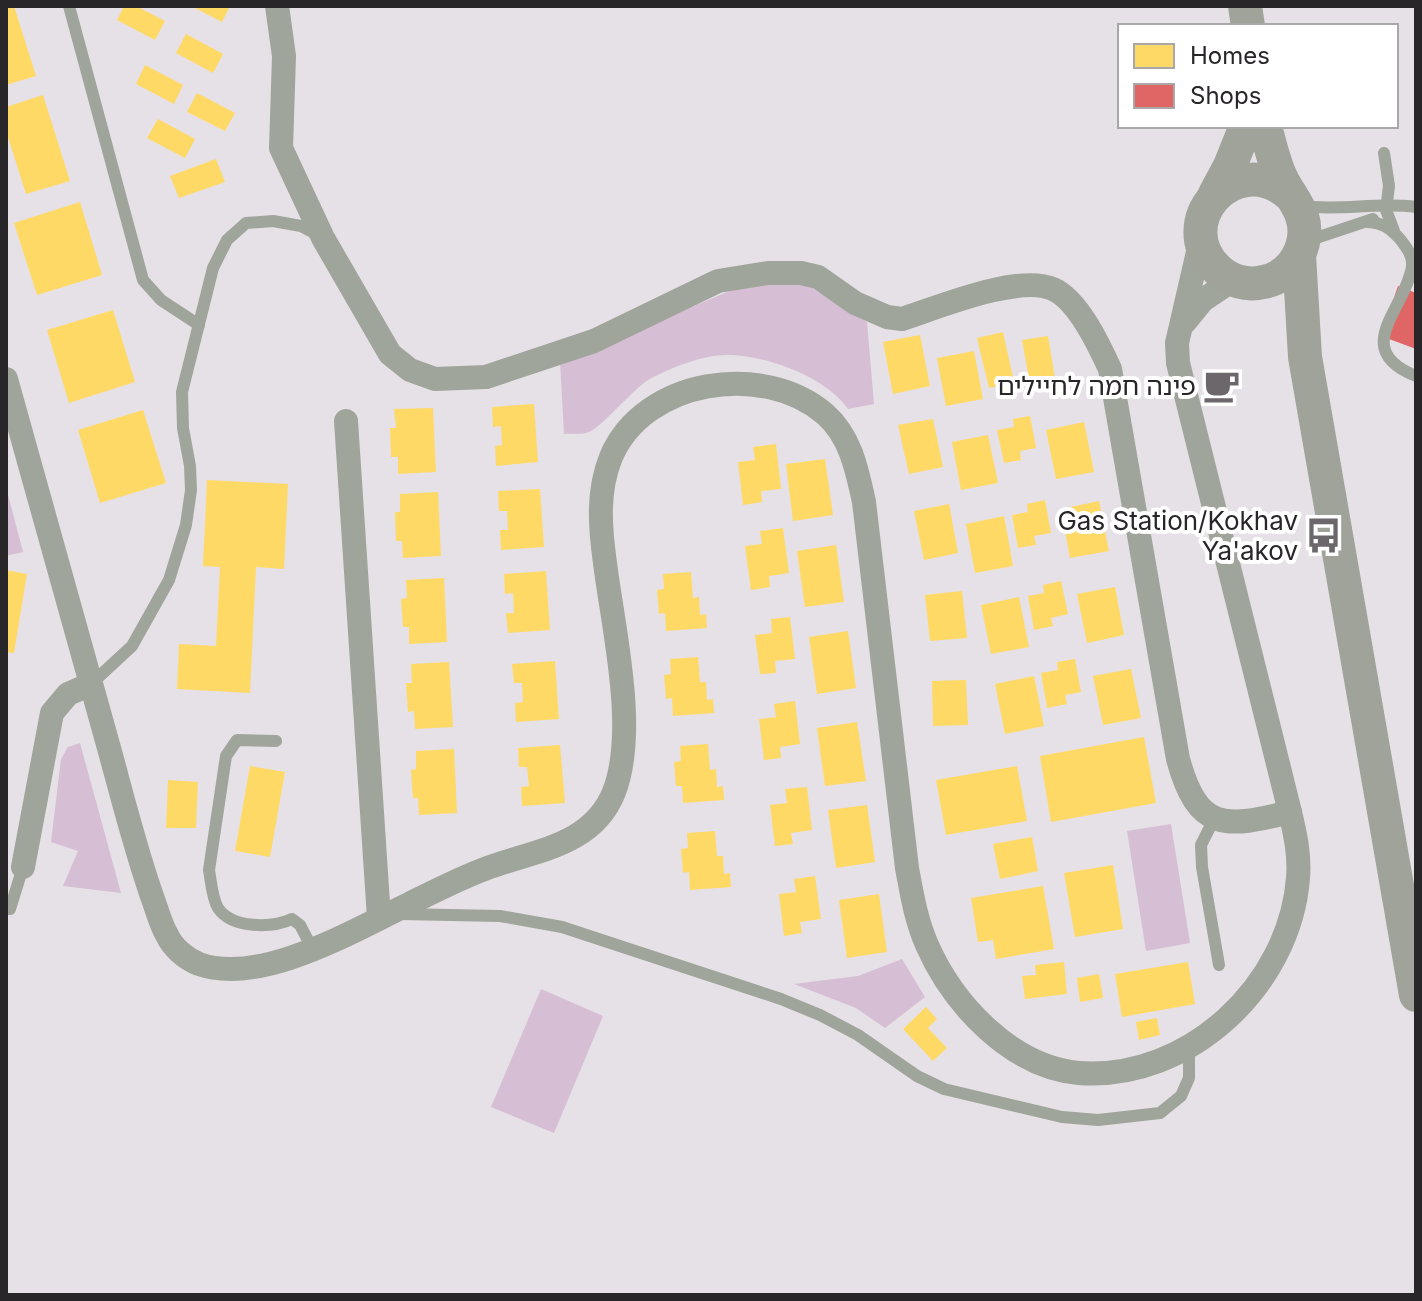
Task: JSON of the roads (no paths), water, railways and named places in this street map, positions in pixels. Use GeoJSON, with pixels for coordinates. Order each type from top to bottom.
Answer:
{"type":"FeatureCollection","features":[{"type":"Feature","properties":{"kind":"main road"},"geometry":{"type":"LineString","coordinates":[[1245,128],[1230,166],[1206,208],[1201,223],[1201,239],[1212,264],[1272,298],[1285,314],[1305,357]]}},
{"type":"Feature","properties":{"kind":"main road"},"geometry":{"type":"LineString","coordinates":[[1266,128],[1280,176],[1303,219],[1300,251],[1305,357],[1416,995]]}},
{"type":"Feature","properties":{"kind":"main road"},"geometry":{"type":"LineString","coordinates":[[1215,194],[1241,180],[1255,179],[1269,182],[1294,200]]}},
{"type":"Feature","properties":{"kind":"main road"},"geometry":{"type":"LineString","coordinates":[[1242,282],[1265,282],[1279,276],[1300,251]]}},
{"type":"Feature","properties":{"kind":"street"},"geometry":{"type":"LineString","coordinates":[[277,6],[284,56],[281,148],[323,238],[390,354],[410,370],[435,379],[486,377],[594,341],[718,281],[768,273],[801,273],[818,277],[855,303],[887,317],[902,319],[1012,285],[1033,284],[1055,290],[1079,314],[1110,369],[1178,759],[1186,789],[1214,819],[1248,822],[1290,812]]}},
{"type":"Feature","properties":{"kind":"street"},"geometry":{"type":"LineString","coordinates":[[6,379],[148,885],[166,935],[177,950],[195,963],[239,969],[278,962],[487,868],[571,840],[588,829],[613,793],[623,759],[626,723],[601,530],[603,484],[611,456],[627,429],[648,411],[699,387],[734,383],[766,387],[801,398],[826,415],[844,436],[864,502],[898,803],[914,907],[927,945],[945,979],[974,1016],[1009,1046],[1039,1062],[1078,1073],[1111,1071],[1143,1066],[1189,1046],[1206,1037],[1231,1016],[1252,992],[1276,955],[1298,879],[1297,846],[1290,812],[1185,395],[1177,343],[1201,239]]}},
{"type":"Feature","properties":{"kind":"street"},"geometry":{"type":"LineString","coordinates":[[1177,343],[1184,322],[1203,300],[1242,282]]}},
{"type":"Feature","properties":{"kind":"street"},"geometry":{"type":"LineString","coordinates":[[346,421],[384,916]]}},
{"type":"Feature","properties":{"kind":"street"},"geometry":{"type":"LineString","coordinates":[[23,867],[52,713],[68,694],[91,684]]}},
{"type":"Feature","properties":{"kind":"lane"},"geometry":{"type":"LineString","coordinates":[[69,6],[143,280],[161,300],[199,325]]}},
{"type":"Feature","properties":{"kind":"lane"},"geometry":{"type":"LineString","coordinates":[[1300,251],[1319,237],[1368,222],[1380,214],[1389,186],[1384,153]]}},
{"type":"Feature","properties":{"kind":"lane"},"geometry":{"type":"LineString","coordinates":[[1389,186],[1399,200],[1413,206]]}},
{"type":"Feature","properties":{"kind":"lane"},"geometry":{"type":"LineString","coordinates":[[1294,200],[1335,208],[1413,206]]}},
{"type":"Feature","properties":{"kind":"lane"},"geometry":{"type":"LineString","coordinates":[[1385,205],[1394,233]]}},
{"type":"Feature","properties":{"kind":"lane"},"geometry":{"type":"LineString","coordinates":[[91,684],[132,646],[169,580],[186,525],[191,490],[182,392],[213,268],[227,240],[246,223],[273,221],[301,226],[323,238]]}},
{"type":"Feature","properties":{"kind":"lane"},"geometry":{"type":"LineString","coordinates":[[1368,222],[1381,223],[1410,251],[1412,266],[1385,333],[1384,349],[1389,359],[1401,370],[1416,376]]}},
{"type":"Feature","properties":{"kind":"lane"},"geometry":{"type":"LineString","coordinates":[[276,741],[237,740],[226,756],[209,870],[218,907],[228,918],[261,925],[281,924],[292,919],[300,925],[312,948]]}},
{"type":"Feature","properties":{"kind":"lane"},"geometry":{"type":"LineString","coordinates":[[1214,819],[1201,845],[1219,965]]}},
{"type":"Feature","properties":{"kind":"lane"},"geometry":{"type":"LineString","coordinates":[[6,909],[10,909],[23,867]]}},
{"type":"Feature","properties":{"kind":"lane"},"geometry":{"type":"LineString","coordinates":[[384,916],[500,916],[562,927],[781,999],[820,1015],[858,1035],[917,1076],[944,1089],[1062,1117],[1098,1120],[1160,1113],[1181,1096],[1189,1078],[1189,1046]]}},
{"type":"Feature","properties":{"kind":"place","name":"פינה חמה לחיילים"},"geometry":{"type":"Point","coordinates":[1222,385]}},
{"type":"Feature","properties":{"kind":"place","name":"Gas Station/Kokhav Ya'akov"},"geometry":{"type":"Point","coordinates":[1324,535]}}]}
